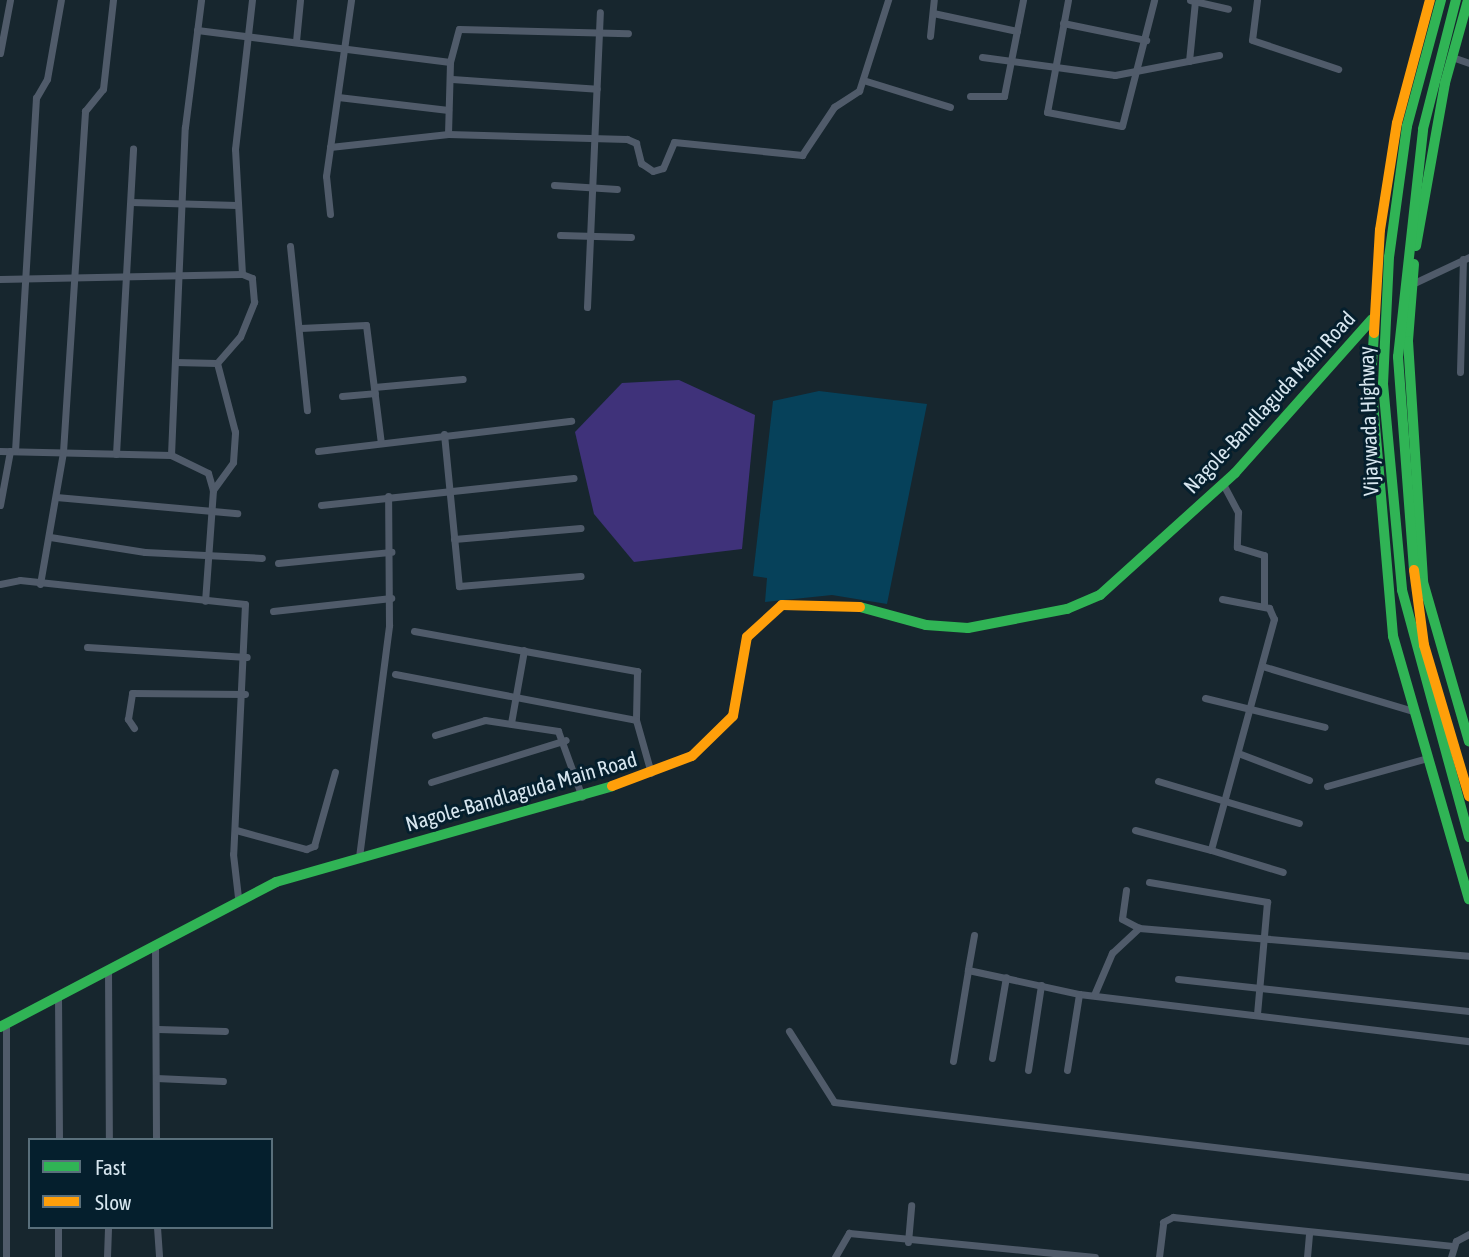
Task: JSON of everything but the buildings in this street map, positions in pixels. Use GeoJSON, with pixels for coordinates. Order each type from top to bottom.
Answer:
{"type":"FeatureCollection","features":[{"type":"Feature","properties":{"kind":"main road"},"geometry":{"type":"LineString","coordinates":[[1430,0],[1397,123],[1372,319],[1383,550],[1393,636],[1469,899]]}},
{"type":"Feature","properties":{"kind":"main road","name":"Vijaywada Highway"},"geometry":{"type":"LineString","coordinates":[[1441,0],[1407,126],[1389,257],[1383,384],[1402,590],[1469,837]]}},
{"type":"Feature","properties":{"kind":"main road","name":"Vijaywada Highway"},"geometry":{"type":"LineString","coordinates":[[1457,0],[1423,129],[1398,357],[1405,506],[1424,645],[1469,796]]}},
{"type":"Feature","properties":{"kind":"main road"},"geometry":{"type":"LineString","coordinates":[[1468,0],[1452,57],[1412,284],[1410,430],[1423,582],[1469,741]]}},
{"type":"Feature","properties":{"kind":"main road","name":"Nagole-Bandlaguda Main Road"},"geometry":{"type":"LineString","coordinates":[[3,1025],[238,897],[359,857],[582,797],[692,756],[724,729],[738,701],[747,637],[782,605],[840,602],[926,625],[968,628],[1067,609],[1100,595],[1223,484],[1372,319]]}},
{"type":"Feature","properties":{"kind":"street"},"geometry":{"type":"LineString","coordinates":[[0,53],[10,0]]}},
{"type":"Feature","properties":{"kind":"street"},"geometry":{"type":"LineString","coordinates":[[0,505],[12,451],[26,278],[36,98],[47,79],[61,0]]}},
{"type":"Feature","properties":{"kind":"street"},"geometry":{"type":"LineString","coordinates":[[40,584],[63,453],[85,111],[103,89],[113,0]]}},
{"type":"Feature","properties":{"kind":"street"},"geometry":{"type":"LineString","coordinates":[[171,455],[182,204],[201,0]]}},
{"type":"Feature","properties":{"kind":"street"},"geometry":{"type":"LineString","coordinates":[[242,274],[237,205],[236,107],[252,0]]}},
{"type":"Feature","properties":{"kind":"street"},"geometry":{"type":"LineString","coordinates":[[296,41],[300,0]]}},
{"type":"Feature","properties":{"kind":"street"},"geometry":{"type":"LineString","coordinates":[[330,214],[330,147],[351,0]]}},
{"type":"Feature","properties":{"kind":"street"},"geometry":{"type":"LineString","coordinates":[[330,147],[448,134],[597,137],[633,140],[641,163],[653,171],[663,168],[674,142],[802,155],[834,107],[853,100],[863,80],[888,0]]}},
{"type":"Feature","properties":{"kind":"street"},"geometry":{"type":"LineString","coordinates":[[930,36],[934,0]]}},
{"type":"Feature","properties":{"kind":"street"},"geometry":{"type":"LineString","coordinates":[[970,96],[1004,96],[1023,0]]}},
{"type":"Feature","properties":{"kind":"street"},"geometry":{"type":"LineString","coordinates":[[1068,0],[1052,69],[1047,112],[1122,126],[1141,71],[1154,0]]}},
{"type":"Feature","properties":{"kind":"street"},"geometry":{"type":"LineString","coordinates":[[1257,0],[1252,40],[1338,69]]}},
{"type":"Feature","properties":{"kind":"street"},"geometry":{"type":"LineString","coordinates":[[1189,61],[1193,1],[1228,9]]}},
{"type":"Feature","properties":{"kind":"street"},"geometry":{"type":"LineString","coordinates":[[587,307],[597,137],[600,12]]}},
{"type":"Feature","properties":{"kind":"street"},"geometry":{"type":"LineString","coordinates":[[933,13],[1017,31]]}},
{"type":"Feature","properties":{"kind":"street"},"geometry":{"type":"LineString","coordinates":[[1063,23],[1146,40]]}},
{"type":"Feature","properties":{"kind":"street"},"geometry":{"type":"LineString","coordinates":[[448,134],[452,79],[450,62],[459,29],[628,33]]}},
{"type":"Feature","properties":{"kind":"street"},"geometry":{"type":"LineString","coordinates":[[197,30],[296,41],[345,52],[450,62]]}},
{"type":"Feature","properties":{"kind":"street"},"geometry":{"type":"LineString","coordinates":[[982,57],[1086,75],[1141,71],[1220,55]]}},
{"type":"Feature","properties":{"kind":"street"},"geometry":{"type":"LineString","coordinates":[[1452,57],[1469,63]]}},
{"type":"Feature","properties":{"kind":"street"},"geometry":{"type":"LineString","coordinates":[[452,79],[597,89]]}},
{"type":"Feature","properties":{"kind":"street"},"geometry":{"type":"LineString","coordinates":[[863,80],[950,107]]}},
{"type":"Feature","properties":{"kind":"street"},"geometry":{"type":"LineString","coordinates":[[338,97],[448,110]]}},
{"type":"Feature","properties":{"kind":"street"},"geometry":{"type":"LineString","coordinates":[[116,454],[133,148]]}},
{"type":"Feature","properties":{"kind":"street"},"geometry":{"type":"LineString","coordinates":[[554,185],[617,189]]}},
{"type":"Feature","properties":{"kind":"street"},"geometry":{"type":"LineString","coordinates":[[131,202],[237,205]]}},
{"type":"Feature","properties":{"kind":"street"},"geometry":{"type":"LineString","coordinates":[[560,235],[631,237]]}},
{"type":"Feature","properties":{"kind":"street"},"geometry":{"type":"LineString","coordinates":[[290,246],[307,410]]}},
{"type":"Feature","properties":{"kind":"street"},"geometry":{"type":"LineString","coordinates":[[1412,284],[1466,258],[1465,357],[1460,372]]}},
{"type":"Feature","properties":{"kind":"street"},"geometry":{"type":"LineString","coordinates":[[0,279],[178,279],[242,274],[252,278],[253,313],[217,363]]}},
{"type":"Feature","properties":{"kind":"street"},"geometry":{"type":"LineString","coordinates":[[300,328],[363,323],[381,443]]}},
{"type":"Feature","properties":{"kind":"street"},"geometry":{"type":"LineString","coordinates":[[175,362],[217,363]]}},
{"type":"Feature","properties":{"kind":"street"},"geometry":{"type":"LineString","coordinates":[[213,490],[233,462],[235,432],[217,363]]}},
{"type":"Feature","properties":{"kind":"street"},"geometry":{"type":"LineString","coordinates":[[341,396],[463,379]]}},
{"type":"Feature","properties":{"kind":"street"},"geometry":{"type":"LineString","coordinates":[[318,452],[444,434],[571,421]]}},
{"type":"Feature","properties":{"kind":"street"},"geometry":{"type":"LineString","coordinates":[[444,434],[454,539],[463,588],[581,576]]}},
{"type":"Feature","properties":{"kind":"street"},"geometry":{"type":"LineString","coordinates":[[0,451],[171,455],[208,473],[213,490],[205,600]]}},
{"type":"Feature","properties":{"kind":"street"},"geometry":{"type":"LineString","coordinates":[[321,505],[449,488],[575,478]]}},
{"type":"Feature","properties":{"kind":"street"},"geometry":{"type":"LineString","coordinates":[[1211,850],[1274,619],[1264,606],[1264,555],[1237,547],[1238,512],[1223,484]]}},
{"type":"Feature","properties":{"kind":"street"},"geometry":{"type":"LineString","coordinates":[[359,857],[391,598],[387,496]]}},
{"type":"Feature","properties":{"kind":"street"},"geometry":{"type":"LineString","coordinates":[[56,497],[237,513]]}},
{"type":"Feature","properties":{"kind":"street"},"geometry":{"type":"LineString","coordinates":[[454,539],[581,528]]}},
{"type":"Feature","properties":{"kind":"street"},"geometry":{"type":"LineString","coordinates":[[50,537],[207,556],[262,558]]}},
{"type":"Feature","properties":{"kind":"street"},"geometry":{"type":"LineString","coordinates":[[278,563],[391,552]]}},
{"type":"Feature","properties":{"kind":"street"},"geometry":{"type":"LineString","coordinates":[[0,584],[40,584],[245,604],[247,657],[236,830],[238,897]]}},
{"type":"Feature","properties":{"kind":"street"},"geometry":{"type":"LineString","coordinates":[[273,611],[391,598]]}},
{"type":"Feature","properties":{"kind":"street"},"geometry":{"type":"LineString","coordinates":[[1222,599],[1264,606]]}},
{"type":"Feature","properties":{"kind":"street"},"geometry":{"type":"LineString","coordinates":[[414,631],[637,671],[636,720],[651,773]]}},
{"type":"Feature","properties":{"kind":"street"},"geometry":{"type":"LineString","coordinates":[[87,647],[247,657]]}},
{"type":"Feature","properties":{"kind":"street"},"geometry":{"type":"LineString","coordinates":[[511,723],[524,650]]}},
{"type":"Feature","properties":{"kind":"street"},"geometry":{"type":"LineString","coordinates":[[1262,666],[1413,711]]}},
{"type":"Feature","properties":{"kind":"street"},"geometry":{"type":"LineString","coordinates":[[395,674],[636,720]]}},
{"type":"Feature","properties":{"kind":"street"},"geometry":{"type":"LineString","coordinates":[[134,728],[128,719],[132,693],[244,694]]}},
{"type":"Feature","properties":{"kind":"street"},"geometry":{"type":"LineString","coordinates":[[1205,698],[1325,727]]}},
{"type":"Feature","properties":{"kind":"street"},"geometry":{"type":"LineString","coordinates":[[435,734],[479,721],[552,729],[566,740],[582,797]]}},
{"type":"Feature","properties":{"kind":"street"},"geometry":{"type":"LineString","coordinates":[[431,782],[566,740]]}},
{"type":"Feature","properties":{"kind":"street"},"geometry":{"type":"LineString","coordinates":[[1238,753],[1309,780]]}},
{"type":"Feature","properties":{"kind":"street"},"geometry":{"type":"LineString","coordinates":[[1327,786],[1427,758]]}},
{"type":"Feature","properties":{"kind":"street"},"geometry":{"type":"LineString","coordinates":[[236,830],[306,849],[314,846],[335,772]]}},
{"type":"Feature","properties":{"kind":"street"},"geometry":{"type":"LineString","coordinates":[[1158,781],[1299,823]]}},
{"type":"Feature","properties":{"kind":"street"},"geometry":{"type":"LineString","coordinates":[[1135,830],[1283,872]]}},
{"type":"Feature","properties":{"kind":"street"},"geometry":{"type":"LineString","coordinates":[[1149,882],[1263,899],[1269,905],[1256,1013]]}},
{"type":"Feature","properties":{"kind":"street"},"geometry":{"type":"LineString","coordinates":[[1126,890],[1122,919],[1139,928],[1469,956]]}},
{"type":"Feature","properties":{"kind":"street"},"geometry":{"type":"LineString","coordinates":[[1094,995],[1112,953],[1139,928]]}},
{"type":"Feature","properties":{"kind":"street"},"geometry":{"type":"LineString","coordinates":[[953,1061],[974,935]]}},
{"type":"Feature","properties":{"kind":"street"},"geometry":{"type":"LineString","coordinates":[[155,943],[158,1029],[156,1138]]}},
{"type":"Feature","properties":{"kind":"street"},"geometry":{"type":"LineString","coordinates":[[108,969],[109,1138]]}},
{"type":"Feature","properties":{"kind":"street"},"geometry":{"type":"LineString","coordinates":[[968,970],[1079,994],[1256,1013],[1469,1041]]}},
{"type":"Feature","properties":{"kind":"street"},"geometry":{"type":"LineString","coordinates":[[992,1058],[1006,977]]}},
{"type":"Feature","properties":{"kind":"street"},"geometry":{"type":"LineString","coordinates":[[1178,979],[1469,1011]]}},
{"type":"Feature","properties":{"kind":"street"},"geometry":{"type":"LineString","coordinates":[[1028,1070],[1041,985]]}},
{"type":"Feature","properties":{"kind":"street"},"geometry":{"type":"LineString","coordinates":[[1067,1070],[1079,994]]}},
{"type":"Feature","properties":{"kind":"street"},"geometry":{"type":"LineString","coordinates":[[58,995],[59,1138]]}},
{"type":"Feature","properties":{"kind":"street"},"geometry":{"type":"LineString","coordinates":[[3,1025],[6,1257]]}},
{"type":"Feature","properties":{"kind":"street"},"geometry":{"type":"LineString","coordinates":[[158,1029],[225,1031]]}},
{"type":"Feature","properties":{"kind":"street"},"geometry":{"type":"LineString","coordinates":[[789,1031],[834,1102],[1469,1177]]}},
{"type":"Feature","properties":{"kind":"street"},"geometry":{"type":"LineString","coordinates":[[156,1077],[223,1081]]}},
{"type":"Feature","properties":{"kind":"street"},"geometry":{"type":"LineString","coordinates":[[908,1242],[911,1205]]}},
{"type":"Feature","properties":{"kind":"street"},"geometry":{"type":"LineString","coordinates":[[1159,1257],[1169,1217],[1452,1246],[1469,1234]]}},
{"type":"Feature","properties":{"kind":"street"},"geometry":{"type":"LineString","coordinates":[[58,1229],[58,1257]]}},
{"type":"Feature","properties":{"kind":"street"},"geometry":{"type":"LineString","coordinates":[[107,1257],[108,1229]]}},
{"type":"Feature","properties":{"kind":"street"},"geometry":{"type":"LineString","coordinates":[[158,1229],[159,1257]]}},
{"type":"Feature","properties":{"kind":"street"},"geometry":{"type":"LineString","coordinates":[[835,1257],[849,1233],[1014,1253],[1095,1257]]}},
{"type":"Feature","properties":{"kind":"street"},"geometry":{"type":"LineString","coordinates":[[1307,1257],[1310,1233]]}},
{"type":"Feature","properties":{"kind":"street"},"geometry":{"type":"LineString","coordinates":[[1451,1257],[1452,1246]]}},
{"type":"Feature","properties":{"kind":"shaded area"},"geometry":{"type":"Polygon","coordinates":[[[679,380],[755,415],[742,549],[634,562],[594,514],[575,432],[622,383],[679,380]]]}},
{"type":"Feature","properties":{"kind":"shaded area"},"geometry":{"type":"Polygon","coordinates":[[[819,391],[927,404],[887,604],[832,595],[765,602],[767,578],[753,576],[773,401],[819,391]]]}},
{"type":"Feature","properties":{"kind":"traffic: fast"},"geometry":{"type":"LineString","coordinates":[[1441,0],[1407,126],[1389,257],[1383,384],[1402,590],[1469,837]]}},
{"type":"Feature","properties":{"kind":"traffic: fast"},"geometry":{"type":"LineString","coordinates":[[1414,570],[1398,357],[1423,129],[1456,0]]}},
{"type":"Feature","properties":{"kind":"traffic: fast"},"geometry":{"type":"LineString","coordinates":[[1416,246],[1445,83],[1468,0]]}},
{"type":"Feature","properties":{"kind":"traffic: fast"},"geometry":{"type":"LineString","coordinates":[[1414,264],[1408,341],[1423,582],[1469,741]]}},
{"type":"Feature","properties":{"kind":"traffic: fast"},"geometry":{"type":"LineString","coordinates":[[860,607],[926,625],[968,628],[1067,609],[1100,595],[1235,473],[1372,319]]}},
{"type":"Feature","properties":{"kind":"traffic: fast"},"geometry":{"type":"LineString","coordinates":[[1374,333],[1371,379],[1393,636],[1469,899]]}},
{"type":"Feature","properties":{"kind":"traffic: fast"},"geometry":{"type":"LineString","coordinates":[[0,1027],[276,882],[612,786]]}},
{"type":"Feature","properties":{"kind":"traffic: slow"},"geometry":{"type":"LineString","coordinates":[[1374,333],[1380,230],[1397,123],[1430,0]]}},
{"type":"Feature","properties":{"kind":"traffic: slow"},"geometry":{"type":"LineString","coordinates":[[1414,570],[1424,645],[1469,796]]}},
{"type":"Feature","properties":{"kind":"traffic: slow"},"geometry":{"type":"LineString","coordinates":[[612,786],[692,756],[733,716],[747,637],[782,605],[860,607]]}}]}
